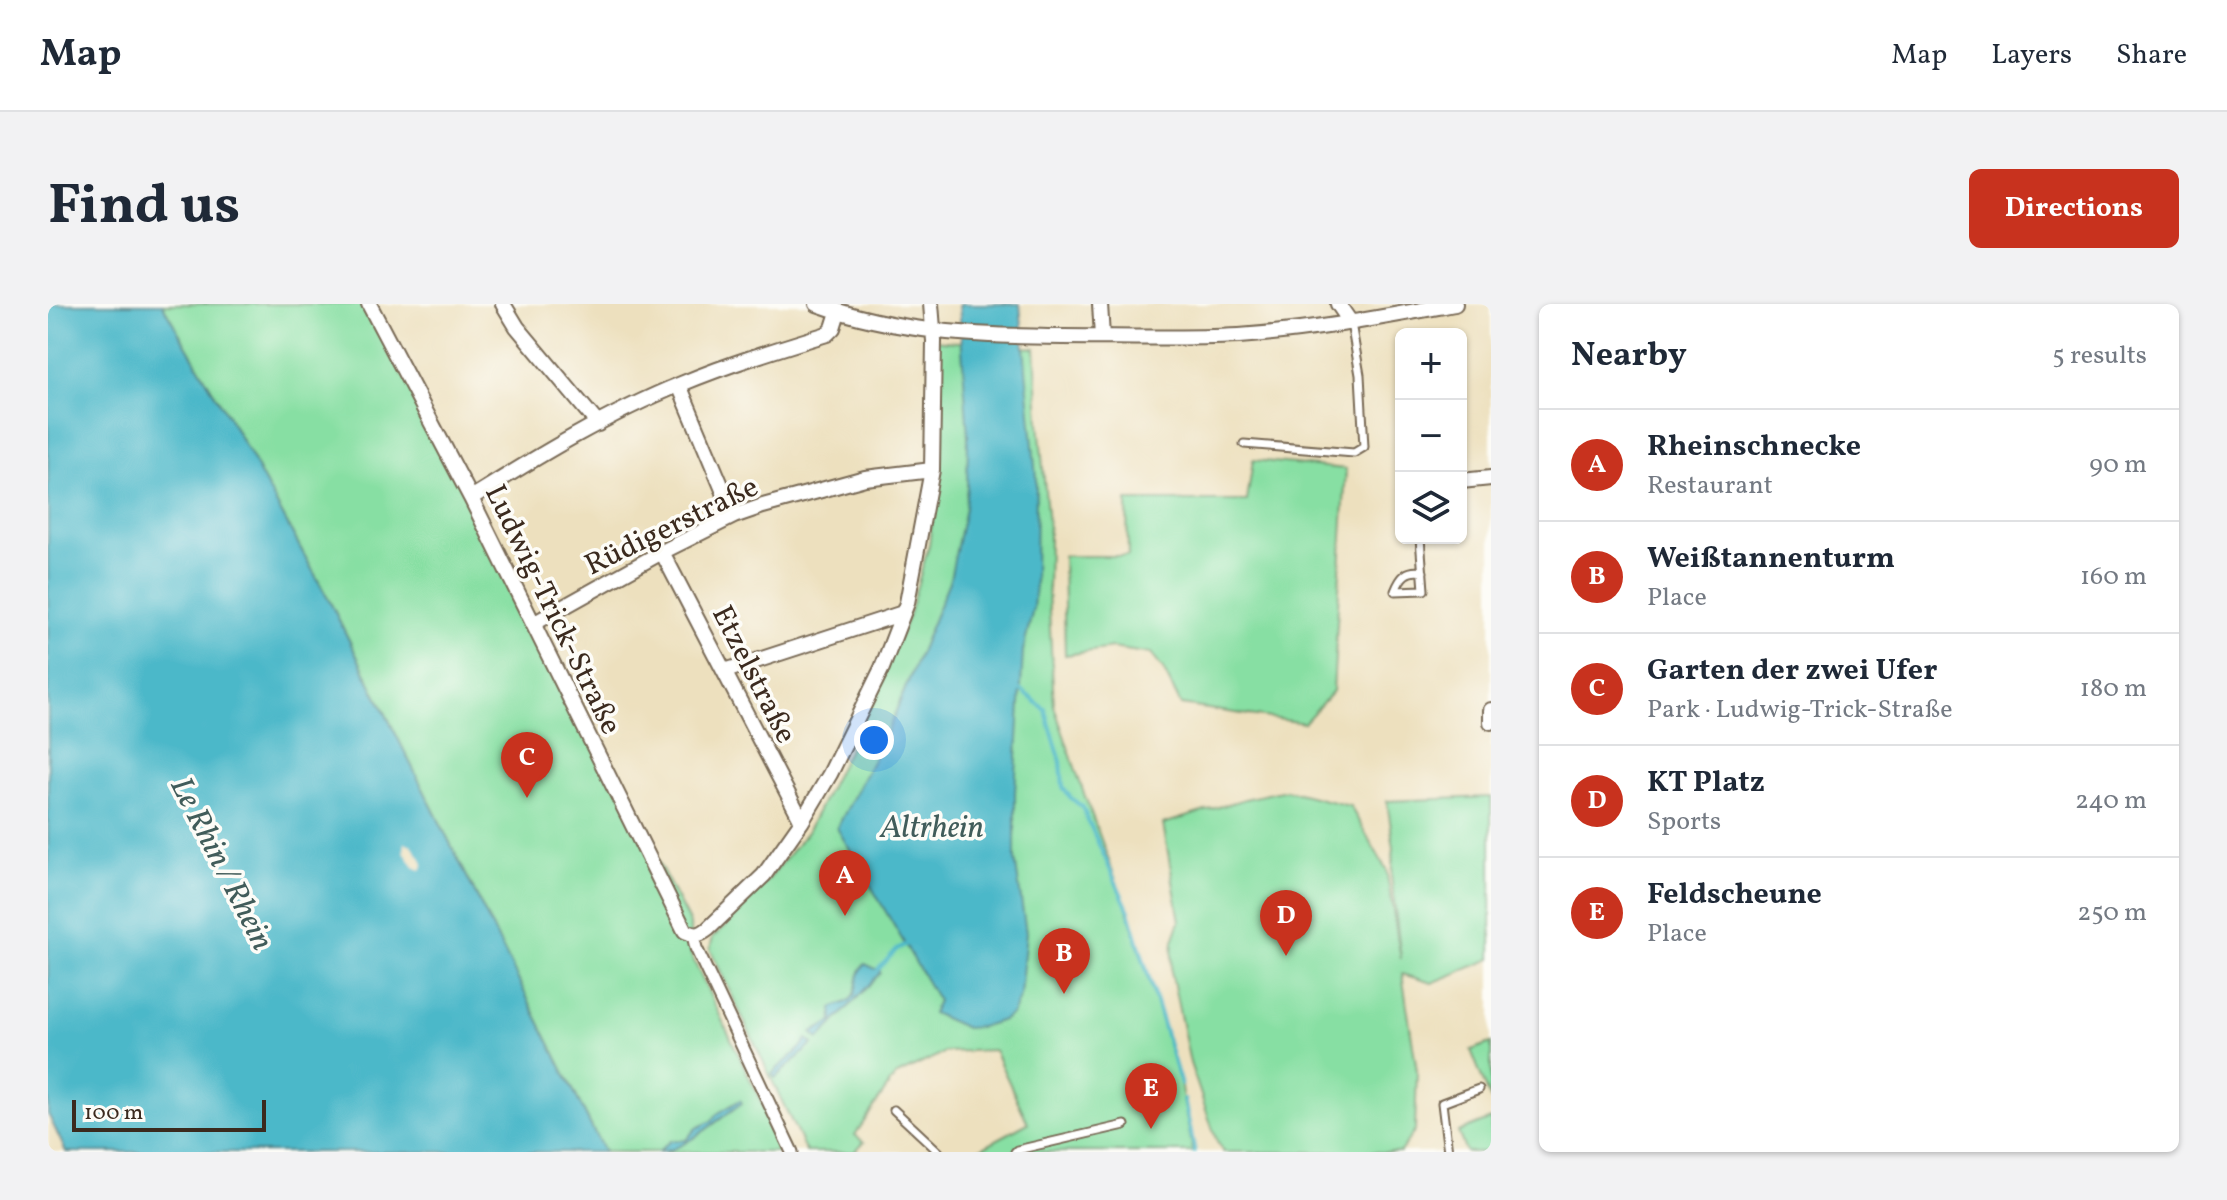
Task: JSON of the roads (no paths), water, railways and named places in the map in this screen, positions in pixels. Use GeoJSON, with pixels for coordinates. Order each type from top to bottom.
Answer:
{"type":"FeatureCollection","features":[{"type":"Feature","properties":{"kind":"street","name":"Ludwig-Trick-Straße"},"geometry":{"type":"LineString","coordinates":[[369,304],[471,498],[685,931],[693,935]]}},
{"type":"Feature","properties":{"kind":"street"},"geometry":{"type":"LineString","coordinates":[[503,304],[517,327],[598,424]]}},
{"type":"Feature","properties":{"kind":"street"},"geometry":{"type":"LineString","coordinates":[[817,304],[901,327],[1027,336],[1102,337],[1241,336],[1351,323],[1455,304]]}},
{"type":"Feature","properties":{"kind":"street"},"geometry":{"type":"LineString","coordinates":[[792,1152],[696,948],[693,935],[701,935],[764,875],[802,821],[856,724],[907,603],[932,470],[941,331],[931,304]]}},
{"type":"Feature","properties":{"kind":"street"},"geometry":{"type":"LineString","coordinates":[[1100,304],[1102,337]]}},
{"type":"Feature","properties":{"kind":"street"},"geometry":{"type":"LineString","coordinates":[[1338,304],[1351,323]]}},
{"type":"Feature","properties":{"kind":"street"},"geometry":{"type":"LineString","coordinates":[[471,498],[551,448],[679,385],[757,355],[827,334],[843,309]]}},
{"type":"Feature","properties":{"kind":"street"},"geometry":{"type":"LineString","coordinates":[[679,385],[734,516]]}},
{"type":"Feature","properties":{"kind":"street","name":"Rüdigerstraße"},"geometry":{"type":"LineString","coordinates":[[533,624],[734,516],[865,478],[932,470]]}},
{"type":"Feature","properties":{"kind":"street"},"geometry":{"type":"LineString","coordinates":[[1467,480],[1491,478]]}},
{"type":"Feature","properties":{"kind":"street","name":"Etzelstraße"},"geometry":{"type":"LineString","coordinates":[[662,552],[802,821]]}},
{"type":"Feature","properties":{"kind":"street"},"geometry":{"type":"LineString","coordinates":[[725,671],[903,613]]}},
{"type":"Feature","properties":{"kind":"street"},"geometry":{"type":"LineString","coordinates":[[1491,710],[1491,722]]}},
{"type":"Feature","properties":{"kind":"lane"},"geometry":{"type":"LineString","coordinates":[[1244,444],[1354,453],[1364,447],[1360,375],[1351,323]]}},
{"type":"Feature","properties":{"kind":"lane"},"geometry":{"type":"LineString","coordinates":[[1421,544],[1423,572]]}},
{"type":"Feature","properties":{"kind":"lane"},"geometry":{"type":"LineString","coordinates":[[1448,1152],[1442,1103],[1479,1089]]}},
{"type":"Feature","properties":{"kind":"lane"},"geometry":{"type":"LineString","coordinates":[[894,1110],[939,1152]]}},
{"type":"Feature","properties":{"kind":"lane"},"geometry":{"type":"LineString","coordinates":[[1015,1152],[1042,1142],[1125,1125]]}},
{"type":"Feature","properties":{"kind":"water","name":"Le Rhin / Rhein"},"geometry":{"type":"Polygon","coordinates":[[[48,304],[162,304],[240,437],[333,608],[604,1152],[66,1152],[48,1114],[48,304]]]}},
{"type":"Feature","properties":{"kind":"water","name":"Altrhein"},"geometry":{"type":"Polygon","coordinates":[[[959,304],[1020,304],[1036,478],[1035,585],[1023,651],[1015,793],[1015,859],[1026,933],[1020,996],[1012,1014],[1003,1020],[966,1028],[932,1013],[938,1001],[837,828],[887,733],[950,579],[967,485],[968,437],[959,304]]]}},
{"type":"Feature","properties":{"kind":"water"},"geometry":{"type":"Polygon","coordinates":[[[865,964],[880,973],[819,1039],[812,1033],[833,1021],[832,1008],[853,997],[865,964]]]}},
{"type":"Feature","properties":{"kind":"water"},"geometry":{"type":"Polygon","coordinates":[[[807,1039],[813,1044],[775,1078],[772,1074],[807,1039]]]}},
{"type":"Feature","properties":{"kind":"water"},"geometry":{"type":"Polygon","coordinates":[[[740,1100],[742,1103],[702,1133],[679,1146],[658,1152],[670,1141],[686,1140],[696,1128],[712,1121],[717,1114],[740,1100]]]}},
{"type":"Feature","properties":{"kind":"waterway"},"geometry":{"type":"LineString","coordinates":[[1021,690],[1045,709],[1061,762],[1063,787],[1082,807],[1129,911],[1181,1085]]}},
{"type":"Feature","properties":{"kind":"waterway"},"geometry":{"type":"LineString","coordinates":[[875,973],[897,949],[905,945]]}},
{"type":"Feature","properties":{"kind":"waterway"},"geometry":{"type":"LineString","coordinates":[[1184,1099],[1195,1152]]}},
{"type":"Feature","properties":{"kind":"place","name":"Garten der zwei Ufer"},"geometry":{"type":"Point","coordinates":[527,798]}},
{"type":"Feature","properties":{"kind":"place","name":"Rheinschnecke"},"geometry":{"type":"Point","coordinates":[845,916]}},
{"type":"Feature","properties":{"kind":"place","name":"KT Platz"},"geometry":{"type":"Point","coordinates":[1286,956]}},
{"type":"Feature","properties":{"kind":"place","name":"Weißtannenturm"},"geometry":{"type":"Point","coordinates":[1064,994]}},
{"type":"Feature","properties":{"kind":"place","name":"Feldscheune"},"geometry":{"type":"Point","coordinates":[1151,1129]}}]}
